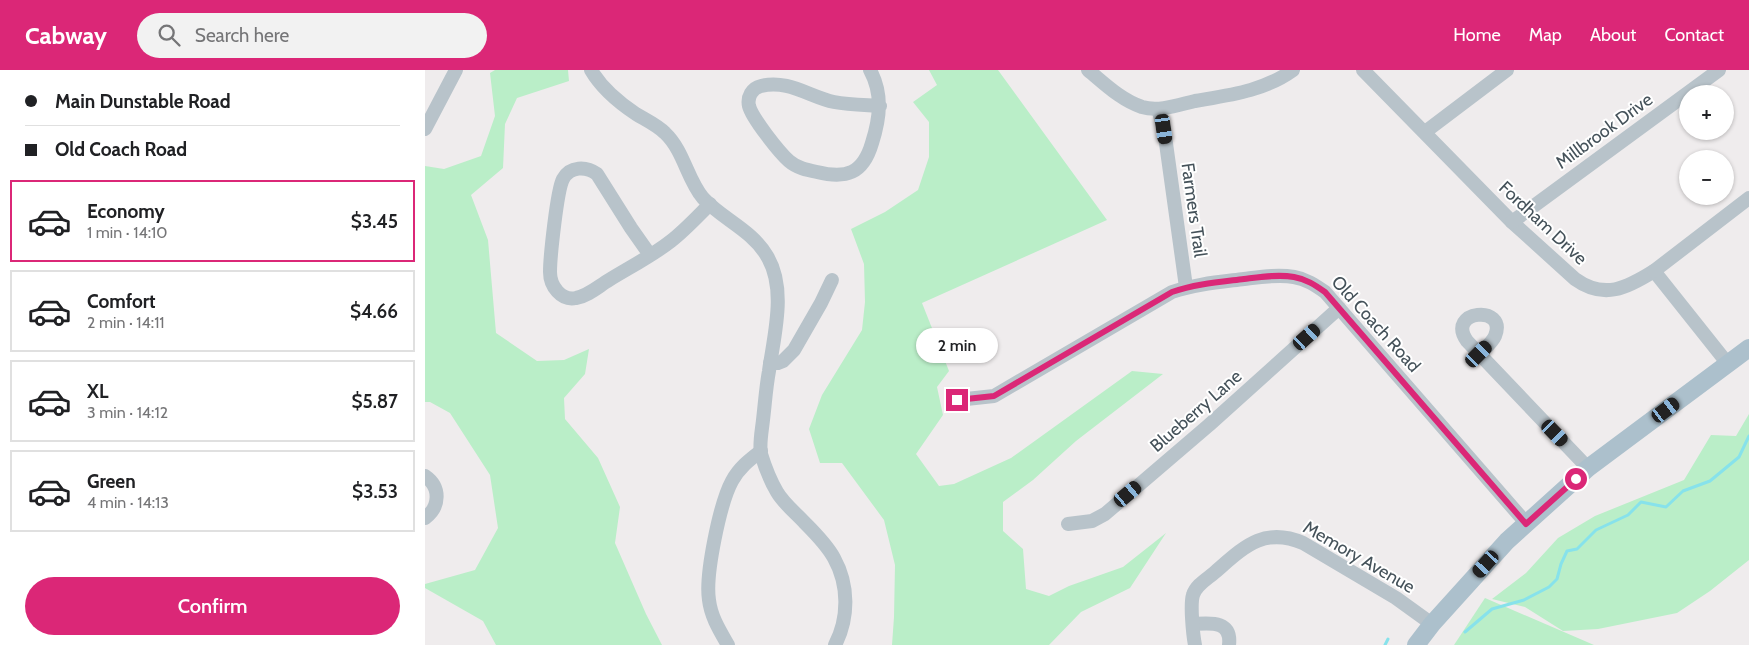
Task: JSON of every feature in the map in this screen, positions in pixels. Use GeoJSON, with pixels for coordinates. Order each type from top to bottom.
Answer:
{"type":"FeatureCollection","features":[{"type":"Feature","properties":{"kind":"main road"},"geometry":{"type":"LineString","coordinates":[[1416,645],[1432,624],[1507,541],[1588,468],[1749,348]]}},
{"type":"Feature","properties":{"kind":"street"},"geometry":{"type":"LineString","coordinates":[[425,129],[456,70]]}},
{"type":"Feature","properties":{"kind":"street"},"geometry":{"type":"LineString","coordinates":[[591,70],[603,88],[612,96],[664,132],[684,160],[697,189],[710,204],[753,239],[768,256],[777,281],[778,293],[761,451],[767,471],[777,493],[833,556],[842,579],[846,604],[844,619],[835,645]]}},
{"type":"Feature","properties":{"kind":"street"},"geometry":{"type":"LineString","coordinates":[[870,70],[879,92],[880,106],[876,133],[866,160],[856,170],[843,175],[826,174],[805,169],[790,162],[751,112],[749,96],[753,90],[759,86],[770,84],[793,87],[835,102],[880,106]]}},
{"type":"Feature","properties":{"kind":"street"},"geometry":{"type":"LineString","coordinates":[[1088,70],[1128,101],[1144,107],[1158,109],[1244,92],[1265,85],[1293,70]]}},
{"type":"Feature","properties":{"kind":"street","name":"Fordham Drive"},"geometry":{"type":"LineString","coordinates":[[1363,70],[1512,222],[1567,273],[1590,288],[1598,290],[1616,289],[1627,286],[1654,271],[1749,198]]}},
{"type":"Feature","properties":{"kind":"street"},"geometry":{"type":"LineString","coordinates":[[1425,132],[1507,70]]}},
{"type":"Feature","properties":{"kind":"street","name":"Millbrook Drive"},"geometry":{"type":"LineString","coordinates":[[1512,222],[1719,70]]}},
{"type":"Feature","properties":{"kind":"street","name":"Farmers Trail"},"geometry":{"type":"LineString","coordinates":[[1158,109],[1164,129],[1186,287]]}},
{"type":"Feature","properties":{"kind":"street"},"geometry":{"type":"LineString","coordinates":[[650,255],[597,174],[580,168],[567,174],[560,187],[550,278],[558,293],[570,298],[583,296],[650,255],[686,228],[710,204]]}},
{"type":"Feature","properties":{"kind":"street"},"geometry":{"type":"LineString","coordinates":[[1654,271],[1728,364]]}},
{"type":"Feature","properties":{"kind":"street","name":"Old Coach Road"},"geometry":{"type":"LineString","coordinates":[[957,400],[994,396],[1172,292],[1186,287],[1260,277],[1293,276],[1303,279],[1325,292],[1526,524]]}},
{"type":"Feature","properties":{"kind":"street"},"geometry":{"type":"LineString","coordinates":[[770,363],[777,363],[783,360],[794,350],[832,280]]}},
{"type":"Feature","properties":{"kind":"street","name":"Blueberry Lane"},"geometry":{"type":"LineString","coordinates":[[1068,524],[1092,521],[1105,514],[1339,308]]}},
{"type":"Feature","properties":{"kind":"street"},"geometry":{"type":"LineString","coordinates":[[1479,354],[1588,468]]}},
{"type":"Feature","properties":{"kind":"street"},"geometry":{"type":"LineString","coordinates":[[729,645],[714,617],[709,600],[708,589],[713,552],[723,502],[732,480],[739,470],[761,451]]}},
{"type":"Feature","properties":{"kind":"street"},"geometry":{"type":"LineString","coordinates":[[425,476],[435,486],[437,494],[433,511],[425,518]]}},
{"type":"Feature","properties":{"kind":"street","name":"Memory Avenue"},"geometry":{"type":"LineString","coordinates":[[1195,645],[1192,599],[1196,589],[1243,548],[1256,541],[1272,537],[1288,538],[1303,543],[1396,598],[1432,624]]}},
{"type":"Feature","properties":{"kind":"street"},"geometry":{"type":"LineString","coordinates":[[1193,624],[1213,623],[1221,625],[1229,634],[1229,645]]}},
{"type":"Feature","properties":{"kind":"green space"},"geometry":{"type":"Polygon","coordinates":[[[495,70],[568,70],[569,81],[517,98],[505,124],[503,168],[471,195],[488,240],[496,333],[537,361],[564,360],[589,349],[585,374],[564,398],[565,419],[598,458],[620,507],[615,543],[646,614],[662,645],[496,645],[483,621],[425,588],[425,584],[475,570],[498,528],[490,475],[450,413],[430,402],[425,402],[425,166],[444,169],[481,156],[495,116],[490,73],[495,70]]]}},
{"type":"Feature","properties":{"kind":"green space"},"geometry":{"type":"Polygon","coordinates":[[[929,70],[998,70],[1107,220],[922,303],[949,371],[937,387],[943,415],[916,454],[939,486],[954,484],[1011,458],[1132,371],[1163,374],[1076,441],[1033,480],[1003,502],[1003,531],[1023,549],[1026,589],[1049,596],[1069,586],[1123,567],[1166,533],[1130,588],[1081,612],[1049,645],[892,645],[895,565],[884,520],[842,463],[820,463],[809,429],[822,395],[862,330],[865,302],[864,264],[851,229],[885,212],[918,190],[929,157],[929,122],[913,102],[937,85],[929,70]]]}},
{"type":"Feature","properties":{"kind":"green space"},"geometry":{"type":"Polygon","coordinates":[[[1749,414],[1749,560],[1710,591],[1677,613],[1598,629],[1563,631],[1525,607],[1492,599],[1526,573],[1558,538],[1595,516],[1684,480],[1711,435],[1736,436],[1749,414]]]}},
{"type":"Feature","properties":{"kind":"green space"},"geometry":{"type":"Polygon","coordinates":[[[1485,598],[1594,645],[1454,645],[1485,598]]]}},
{"type":"Feature","properties":{"kind":"waterway"},"geometry":{"type":"LineString","coordinates":[[1465,632],[1492,609],[1524,600],[1549,587],[1557,579],[1567,551],[1577,549],[1596,530],[1628,515],[1641,502],[1666,507],[1683,491],[1710,481],[1739,457],[1749,436]]}},
{"type":"Feature","properties":{"kind":"waterway"},"geometry":{"type":"LineString","coordinates":[[1385,645],[1388,639]]}},
{"type":"Feature","properties":{"kind":"route"},"geometry":{"type":"LineString","coordinates":[[957,400],[994,396],[1172,292],[1186,287],[1229,281],[1293,276],[1315,285],[1325,292],[1526,524],[1576,479]]}}]}
